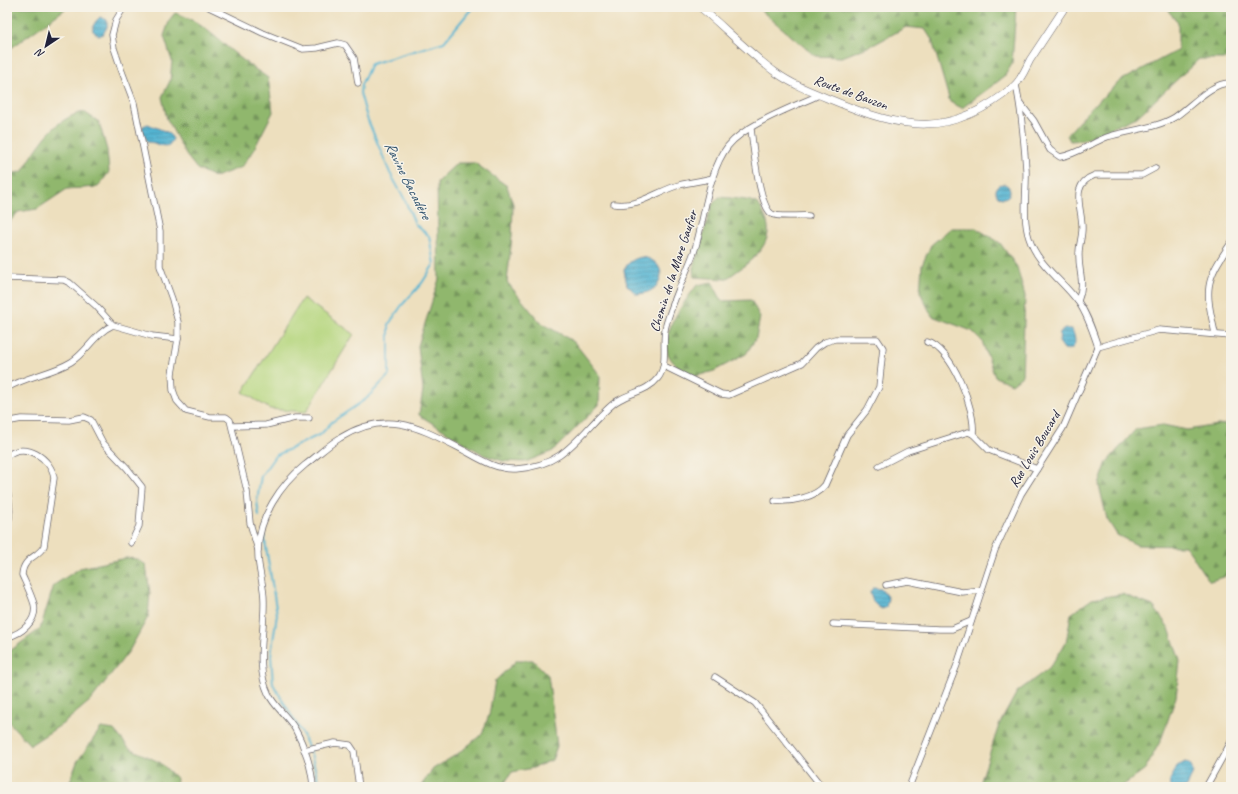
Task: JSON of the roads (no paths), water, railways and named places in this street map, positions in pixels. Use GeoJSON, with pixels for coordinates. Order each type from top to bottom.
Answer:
{"type":"FeatureCollection","features":[{"type":"Feature","properties":{"kind":"street"},"geometry":{"type":"LineString","coordinates":[[124,7],[116,20],[112,35],[114,48],[134,103],[160,231],[160,266],[178,322],[178,339],[172,374],[173,390],[177,401],[186,411],[210,417],[226,417],[230,420],[233,426],[247,491],[250,523],[258,550],[264,599],[262,677],[269,696],[295,728],[304,750],[313,787]]}},
{"type":"Feature","properties":{"kind":"street"},"geometry":{"type":"LineString","coordinates":[[209,7],[263,33],[303,49],[317,48],[338,43],[345,45],[354,58],[358,83]]}},
{"type":"Feature","properties":{"kind":"street","name":"Route de Bauzon"},"geometry":{"type":"LineString","coordinates":[[700,7],[775,72],[801,88],[859,112],[910,124],[934,125],[969,116],[988,106],[1016,84],[1065,7]]}},
{"type":"Feature","properties":{"kind":"street"},"geometry":{"type":"LineString","coordinates":[[1020,102],[1034,121],[1050,150],[1060,157],[1073,155],[1106,137],[1161,123],[1174,118],[1218,84],[1231,83]]}},
{"type":"Feature","properties":{"kind":"street"},"geometry":{"type":"LineString","coordinates":[[1016,84],[1020,102],[1026,169],[1027,229],[1030,239],[1042,263],[1078,301],[1087,316],[1098,347],[1159,330],[1215,333],[1231,336]]}},
{"type":"Feature","properties":{"kind":"street","name":"Chemin de la Mare Gaufier"},"geometry":{"type":"LineString","coordinates":[[664,366],[663,341],[665,327],[694,250],[720,158],[728,146],[739,135],[774,115],[819,95]]}},
{"type":"Feature","properties":{"kind":"street"},"geometry":{"type":"LineString","coordinates":[[751,128],[761,195],[769,211],[774,215],[809,216]]}},
{"type":"Feature","properties":{"kind":"street"},"geometry":{"type":"LineString","coordinates":[[1078,301],[1083,290],[1079,254],[1082,229],[1078,204],[1080,188],[1089,177],[1095,175],[1142,175],[1155,168]]}},
{"type":"Feature","properties":{"kind":"street"},"geometry":{"type":"LineString","coordinates":[[614,204],[624,205],[637,203],[680,185],[714,178]]}},
{"type":"Feature","properties":{"kind":"street"},"geometry":{"type":"LineString","coordinates":[[1215,333],[1208,300],[1208,285],[1216,266],[1231,243]]}},
{"type":"Feature","properties":{"kind":"street"},"geometry":{"type":"LineString","coordinates":[[7,278],[64,280],[70,283],[96,306],[113,325],[152,336],[178,339]]}},
{"type":"Feature","properties":{"kind":"street"},"geometry":{"type":"LineString","coordinates":[[7,388],[28,378],[60,368],[72,361],[82,354],[101,333],[113,325]]}},
{"type":"Feature","properties":{"kind":"street"},"geometry":{"type":"LineString","coordinates":[[258,550],[269,512],[287,481],[340,438],[367,425],[392,422],[404,424],[422,430],[487,463],[504,469],[536,466],[559,457],[619,400],[646,389],[658,379],[664,366],[721,394],[729,395],[802,363],[816,348],[825,342],[835,339],[874,338],[880,342],[882,348],[879,387],[864,413],[847,435],[825,484],[819,491],[797,499],[775,501]]}},
{"type":"Feature","properties":{"kind":"street"},"geometry":{"type":"LineString","coordinates":[[927,342],[937,345],[955,372],[963,388],[974,420],[973,434]]}},
{"type":"Feature","properties":{"kind":"street","name":"Rue Louis Boucard"},"geometry":{"type":"LineString","coordinates":[[909,787],[957,665],[995,550],[1021,494],[1063,428],[1098,347]]}},
{"type":"Feature","properties":{"kind":"street"},"geometry":{"type":"LineString","coordinates":[[7,425],[11,422],[22,419],[69,420],[84,417],[91,420],[103,443],[142,487],[139,526],[130,543]]}},
{"type":"Feature","properties":{"kind":"street"},"geometry":{"type":"LineString","coordinates":[[233,426],[266,425],[295,418],[309,418]]}},
{"type":"Feature","properties":{"kind":"street"},"geometry":{"type":"LineString","coordinates":[[879,466],[908,451],[963,433],[973,434],[989,450],[1037,469]]}},
{"type":"Feature","properties":{"kind":"street"},"geometry":{"type":"LineString","coordinates":[[7,456],[18,450],[40,455],[53,472],[54,478],[44,546],[38,553],[31,557],[22,569],[22,574],[34,604],[33,615],[26,628],[17,635],[7,638]]}},
{"type":"Feature","properties":{"kind":"street"},"geometry":{"type":"LineString","coordinates":[[7,489],[10,517],[7,526]]}},
{"type":"Feature","properties":{"kind":"street"},"geometry":{"type":"LineString","coordinates":[[886,585],[908,581],[962,592],[982,590]]}},
{"type":"Feature","properties":{"kind":"street"},"geometry":{"type":"LineString","coordinates":[[833,624],[952,629],[972,621]]}},
{"type":"Feature","properties":{"kind":"street"},"geometry":{"type":"LineString","coordinates":[[716,677],[754,703],[822,787]]}},
{"type":"Feature","properties":{"kind":"street"},"geometry":{"type":"LineString","coordinates":[[1206,787],[1231,742]]}},
{"type":"Feature","properties":{"kind":"street"},"geometry":{"type":"LineString","coordinates":[[304,750],[335,743],[350,745],[354,751],[359,787]]}},
{"type":"Feature","properties":{"kind":"water"},"geometry":{"type":"Polygon","coordinates":[[[100,17],[107,20],[107,27],[103,34],[99,36],[93,31],[93,27],[100,17]]]}},
{"type":"Feature","properties":{"kind":"water"},"geometry":{"type":"Polygon","coordinates":[[[148,124],[169,133],[173,139],[169,145],[164,146],[148,142],[142,132],[143,126],[148,124]]]}},
{"type":"Feature","properties":{"kind":"water"},"geometry":{"type":"Polygon","coordinates":[[[1003,184],[1008,186],[1010,191],[1008,196],[1003,198],[998,196],[996,191],[998,186],[1003,184]]]}},
{"type":"Feature","properties":{"kind":"water"},"geometry":{"type":"Polygon","coordinates":[[[642,257],[657,264],[661,277],[654,289],[646,293],[636,294],[627,285],[624,270],[631,261],[642,257]]]}},
{"type":"Feature","properties":{"kind":"water"},"geometry":{"type":"Polygon","coordinates":[[[1065,329],[1071,329],[1075,340],[1074,347],[1068,350],[1064,349],[1059,342],[1060,332],[1065,329]]]}},
{"type":"Feature","properties":{"kind":"water"},"geometry":{"type":"Polygon","coordinates":[[[873,588],[881,589],[888,598],[886,607],[882,609],[874,602],[870,592],[873,588]]]}},
{"type":"Feature","properties":{"kind":"water"},"geometry":{"type":"Polygon","coordinates":[[[1186,762],[1191,765],[1193,772],[1187,787],[1171,787],[1170,780],[1177,766],[1186,762]]]}},
{"type":"Feature","properties":{"kind":"waterway","name":"Ravine Bacadère"},"geometry":{"type":"LineString","coordinates":[[259,516],[257,501],[261,476],[275,456],[321,434],[332,422],[366,399],[389,375],[389,324],[402,305],[422,283],[434,264],[429,236],[415,224],[404,198],[390,173],[367,118],[360,93],[361,85],[371,64],[444,42],[473,7]]}},
{"type":"Feature","properties":{"kind":"waterway"},"geometry":{"type":"LineString","coordinates":[[264,535],[277,614],[271,655],[273,684],[303,735],[311,754],[320,787]]}}]}
